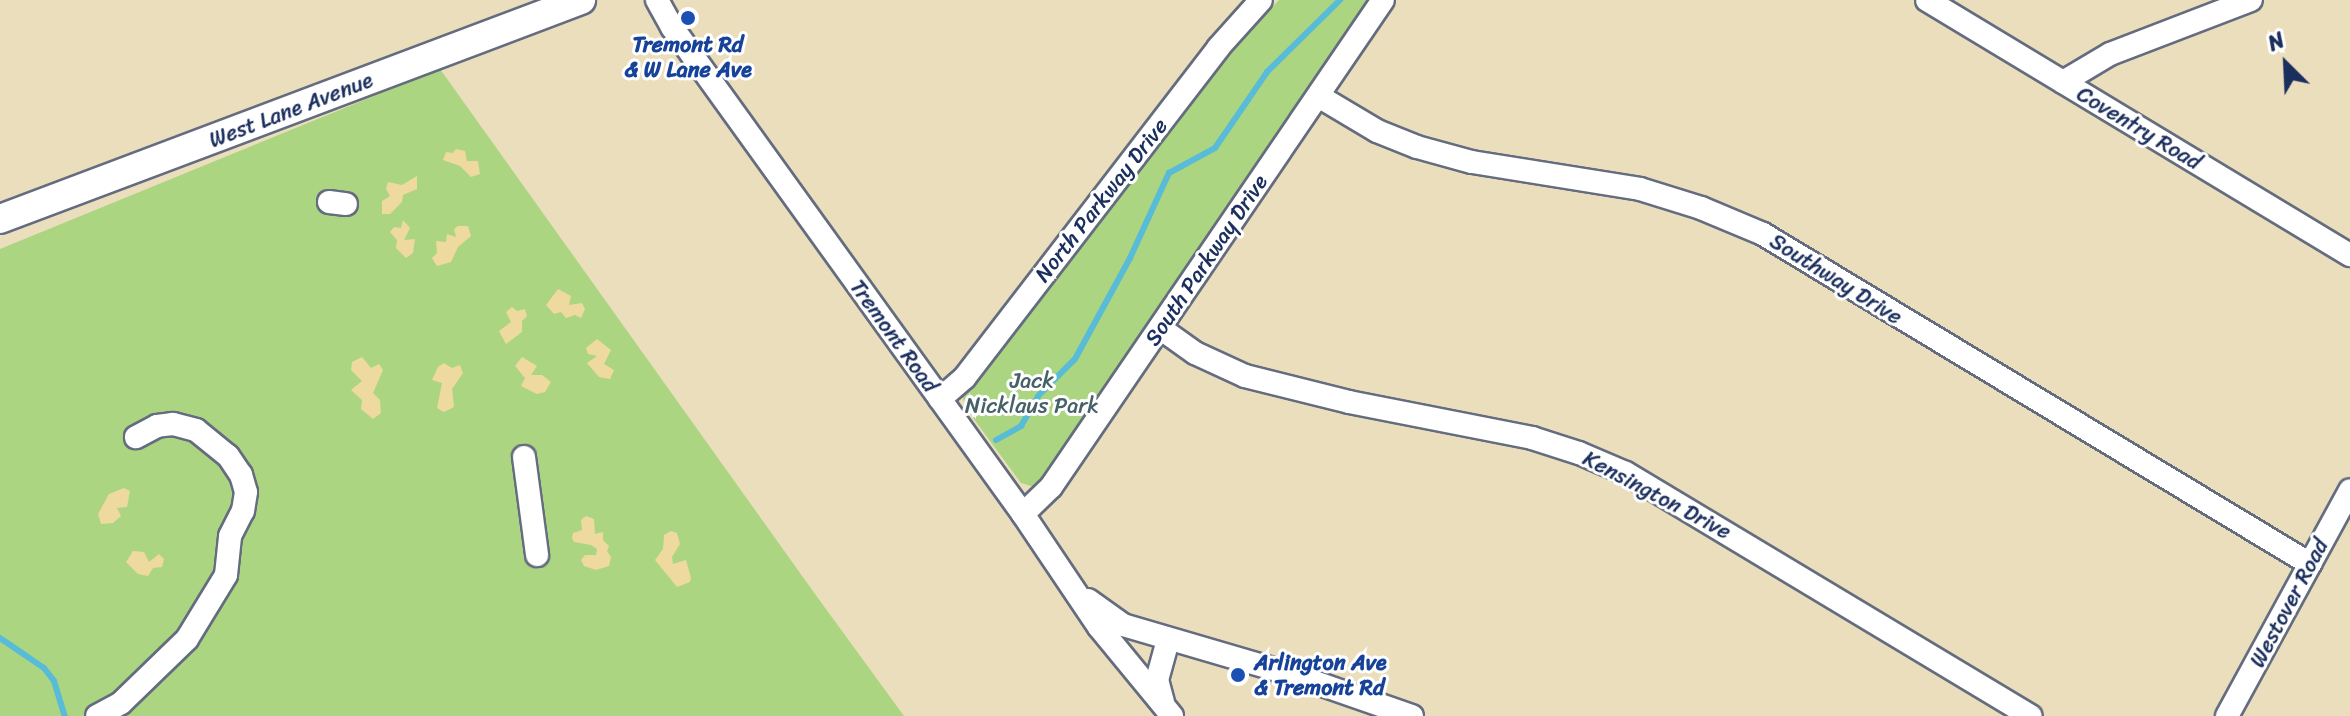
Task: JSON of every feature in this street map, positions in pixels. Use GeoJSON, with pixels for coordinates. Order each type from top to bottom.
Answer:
{"type":"FeatureCollection","features":[{"type":"Feature","properties":{"kind":"main road","name":"West Lane Avenue"},"geometry":{"type":"LineString","coordinates":[[0,219],[581,0]]}},
{"type":"Feature","properties":{"kind":"street","name":"Tremont Road"},"geometry":{"type":"LineString","coordinates":[[657,0],[672,27],[1023,514],[1130,670],[1168,711]]}},
{"type":"Feature","properties":{"kind":"street","name":"North Parkway Drive"},"geometry":{"type":"LineString","coordinates":[[940,399],[965,377],[1218,48],[1261,0]]}},
{"type":"Feature","properties":{"kind":"street","name":"South Parkway Drive"},"geometry":{"type":"LineString","coordinates":[[1023,514],[1051,487],[1320,97],[1383,0]]}},
{"type":"Feature","properties":{"kind":"street","name":"Coventry Road"},"geometry":{"type":"LineString","coordinates":[[1927,0],[2350,255]]}},
{"type":"Feature","properties":{"kind":"street"},"geometry":{"type":"LineString","coordinates":[[2063,82],[2110,54],[2251,0]]}},
{"type":"Feature","properties":{"kind":"street","name":"Southway Drive"},"geometry":{"type":"LineString","coordinates":[[1320,97],[1377,131],[1417,147],[1472,162],[1640,189],[1701,208],[1763,234],[2310,564]]}},
{"type":"Feature","properties":{"kind":"street","name":"Kensington Drive"},"geometry":{"type":"LineString","coordinates":[[1160,328],[1195,353],[1245,376],[1349,402],[1532,438],[1626,473],[2031,716]]}},
{"type":"Feature","properties":{"kind":"street"},"geometry":{"type":"LineString","coordinates":[[97,716],[121,703],[187,639],[226,575],[230,536],[243,511],[246,492],[241,475],[228,456],[196,430],[173,424],[136,437]]}},
{"type":"Feature","properties":{"kind":"street"},"geometry":{"type":"LineString","coordinates":[[524,457],[537,555]]}},
{"type":"Feature","properties":{"kind":"street","name":"Westover Road"},"geometry":{"type":"LineString","coordinates":[[2227,716],[2350,490]]}},
{"type":"Feature","properties":{"kind":"street"},"geometry":{"type":"LineString","coordinates":[[1075,589],[1123,625],[1294,675],[1412,716]]}},
{"type":"Feature","properties":{"kind":"street","name":"Tremont Road"},"geometry":{"type":"LineString","coordinates":[[1168,640],[1157,680],[1168,711]]}},
{"type":"Feature","properties":{"kind":"green space","name":"Jack Nicklaus Park"},"geometry":{"type":"Polygon","coordinates":[[[1279,0],[1374,0],[1041,483],[1034,487],[1021,483],[968,411],[962,396],[964,385],[1218,62],[1279,0]]]}},
{"type":"Feature","properties":{"kind":"green space"},"geometry":{"type":"Polygon","coordinates":[[[440,69],[904,716],[0,716],[0,249],[440,69]]]}},
{"type":"Feature","properties":{"kind":"sand"},"geometry":{"type":"Polygon","coordinates":[[[456,149],[465,151],[467,161],[478,161],[480,174],[471,177],[460,166],[443,160],[446,152],[453,153],[456,149]]]}},
{"type":"Feature","properties":{"kind":"sand"},"geometry":{"type":"Polygon","coordinates":[[[417,176],[417,189],[403,195],[402,202],[390,214],[382,214],[382,201],[390,196],[386,189],[388,182],[402,185],[417,176]]]}},
{"type":"Feature","properties":{"kind":"sand"},"geometry":{"type":"Polygon","coordinates":[[[403,220],[410,228],[404,240],[415,239],[413,253],[406,258],[396,248],[397,240],[390,232],[394,227],[401,228],[403,220]]]}},
{"type":"Feature","properties":{"kind":"sand"},"geometry":{"type":"Polygon","coordinates":[[[468,226],[471,236],[458,247],[451,262],[437,266],[432,258],[437,253],[436,241],[446,242],[447,234],[456,237],[454,229],[468,226]]]}},
{"type":"Feature","properties":{"kind":"sand"},"geometry":{"type":"Polygon","coordinates":[[[558,289],[571,296],[569,305],[582,303],[585,309],[581,318],[575,315],[566,318],[561,312],[554,314],[546,305],[558,289]]]}},
{"type":"Feature","properties":{"kind":"sand"},"geometry":{"type":"Polygon","coordinates":[[[512,307],[517,311],[525,309],[527,316],[522,321],[522,332],[506,344],[499,331],[511,322],[506,312],[512,307]]]}},
{"type":"Feature","properties":{"kind":"sand"},"geometry":{"type":"Polygon","coordinates":[[[597,339],[611,350],[604,364],[614,370],[610,379],[599,377],[587,363],[597,356],[588,354],[586,348],[597,339]]]}},
{"type":"Feature","properties":{"kind":"sand"},"geometry":{"type":"Polygon","coordinates":[[[362,357],[371,368],[379,364],[383,370],[373,393],[380,400],[381,413],[373,419],[361,409],[362,400],[351,390],[362,381],[351,370],[352,362],[362,357]]]}},
{"type":"Feature","properties":{"kind":"sand"},"geometry":{"type":"Polygon","coordinates":[[[522,357],[537,366],[531,375],[542,375],[551,382],[545,392],[537,394],[521,386],[525,378],[515,366],[522,357]]]}},
{"type":"Feature","properties":{"kind":"sand"},"geometry":{"type":"Polygon","coordinates":[[[444,363],[452,368],[460,365],[463,373],[452,389],[454,407],[444,412],[437,408],[442,383],[432,380],[438,367],[444,363]]]}},
{"type":"Feature","properties":{"kind":"sand"},"geometry":{"type":"Polygon","coordinates":[[[124,488],[130,491],[127,507],[117,508],[121,516],[113,523],[101,524],[98,514],[109,494],[124,488]]]}},
{"type":"Feature","properties":{"kind":"sand"},"geometry":{"type":"Polygon","coordinates":[[[586,516],[594,519],[595,534],[603,532],[603,540],[609,546],[607,551],[611,557],[609,566],[596,570],[584,566],[581,560],[585,555],[596,555],[597,549],[574,542],[572,538],[573,533],[582,530],[581,520],[586,516]]]}},
{"type":"Feature","properties":{"kind":"sand"},"geometry":{"type":"Polygon","coordinates":[[[671,531],[677,533],[680,544],[672,557],[673,564],[686,560],[691,578],[690,582],[677,587],[655,560],[663,549],[664,535],[671,531]]]}},
{"type":"Feature","properties":{"kind":"sand"},"geometry":{"type":"Polygon","coordinates":[[[133,551],[144,552],[149,562],[159,554],[164,559],[162,567],[153,568],[148,576],[138,574],[126,562],[133,551]]]}},
{"type":"Feature","properties":{"kind":"waterway"},"geometry":{"type":"LineString","coordinates":[[996,440],[1021,426],[1038,396],[1075,359],[1130,258],[1169,173],[1215,148],[1267,72],[1340,0]]}},
{"type":"Feature","properties":{"kind":"waterway"},"geometry":{"type":"LineString","coordinates":[[0,638],[44,668],[54,681],[65,716]]}},
{"type":"Feature","properties":{"kind":"place","name":"Tremont Rd & W Lane Ave"},"geometry":{"type":"Point","coordinates":[688,18]}},
{"type":"Feature","properties":{"kind":"place","name":"Arlington Ave & Tremont Rd"},"geometry":{"type":"Point","coordinates":[1238,675]}}]}
